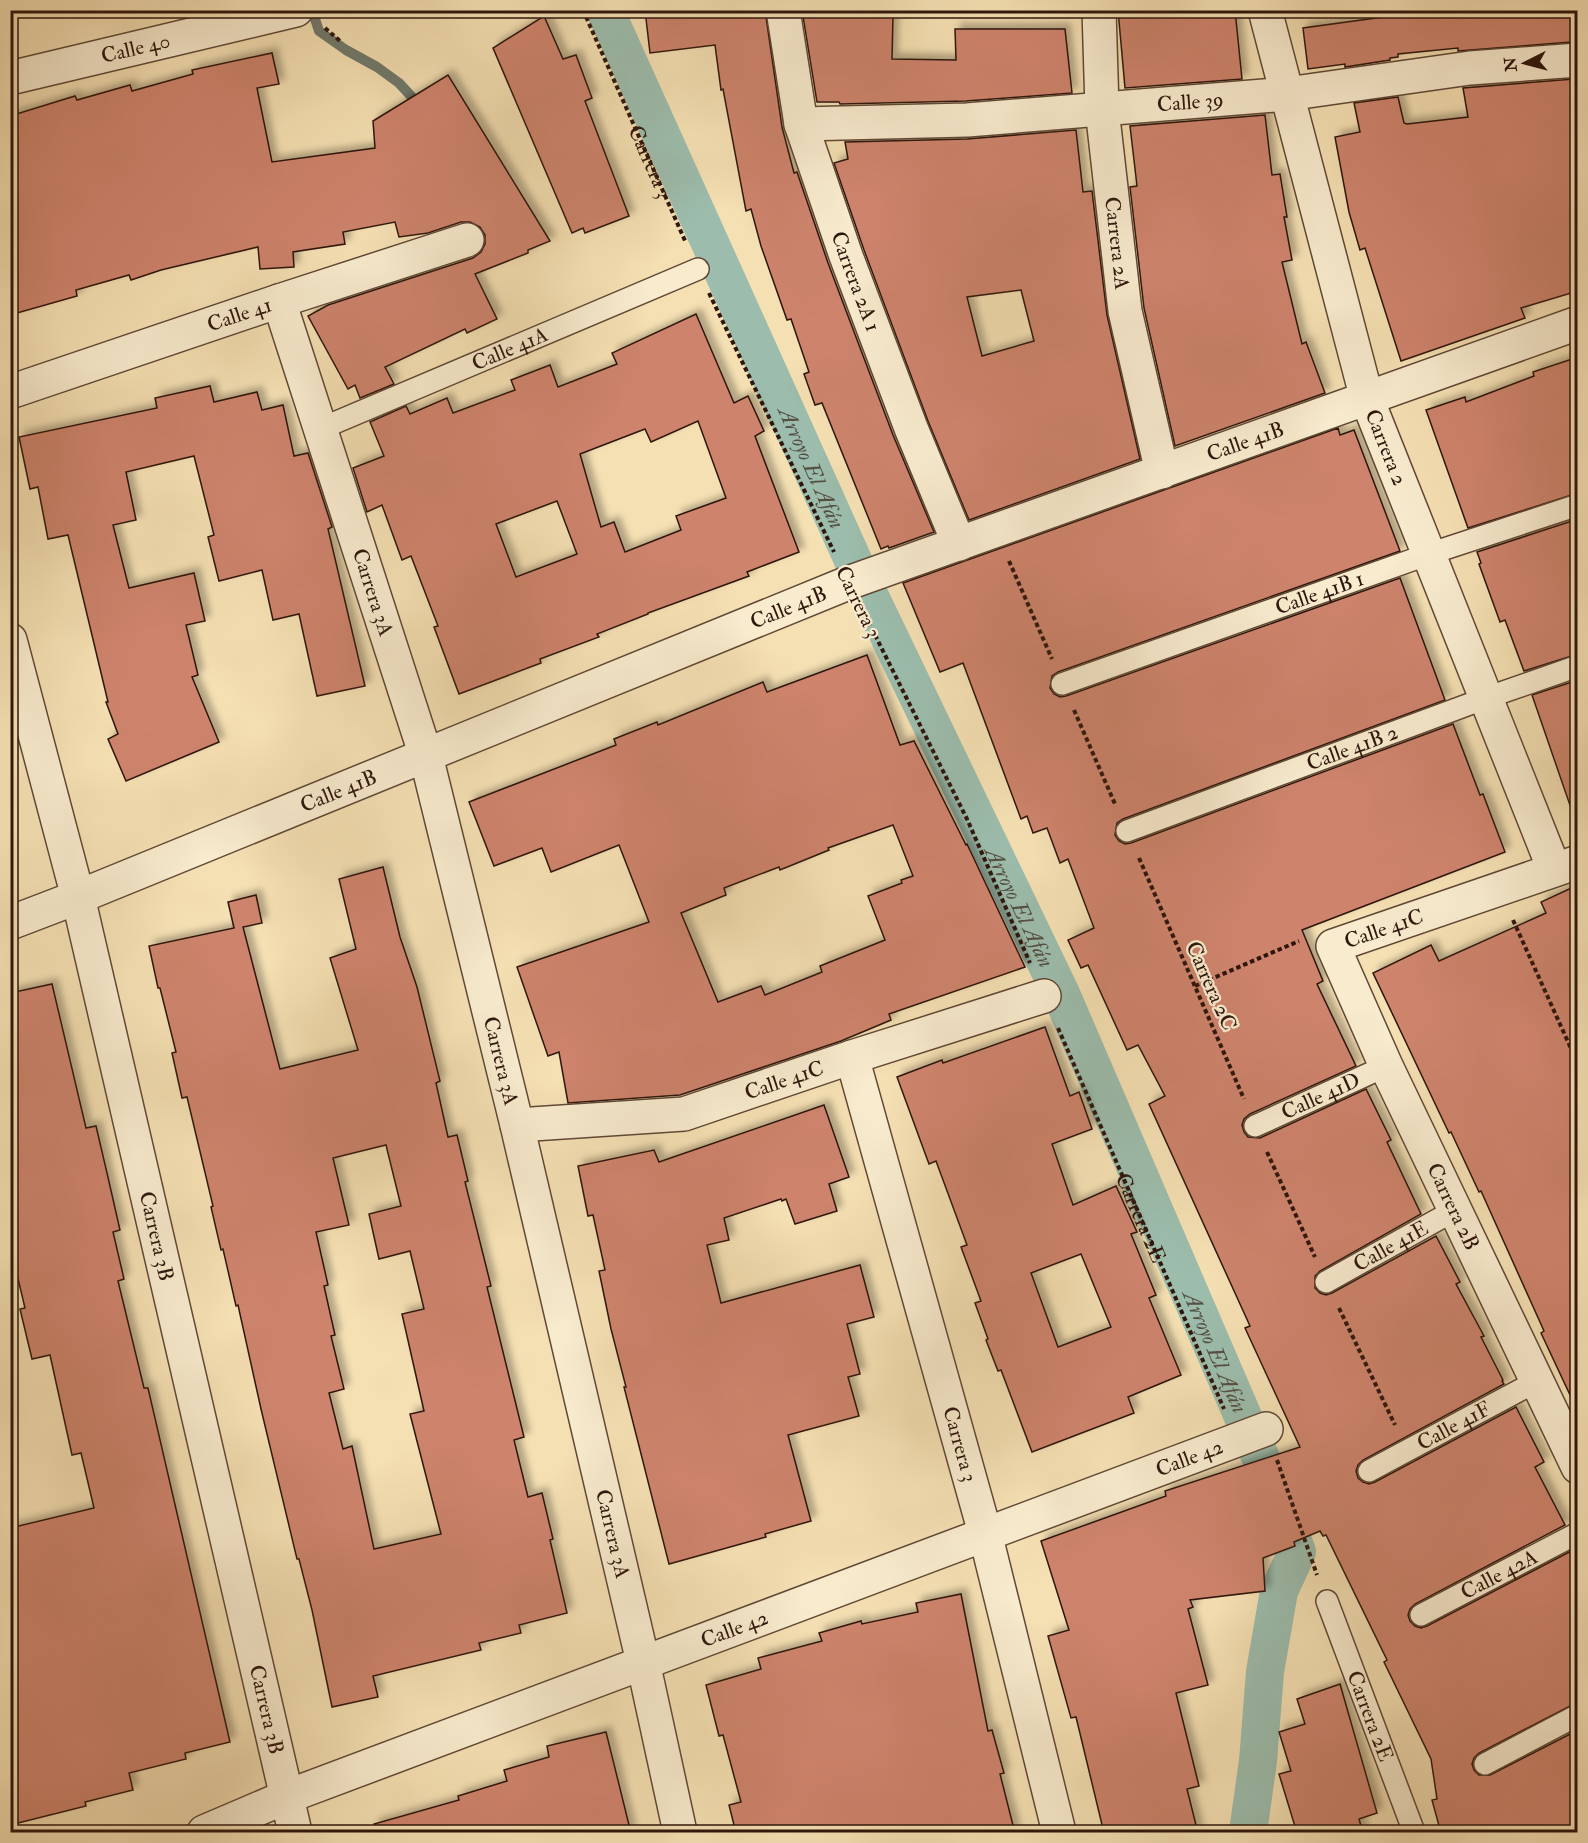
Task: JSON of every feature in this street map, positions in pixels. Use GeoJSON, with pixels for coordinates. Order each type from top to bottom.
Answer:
{"type":"FeatureCollection","features":[{"type":"Feature","properties":{"kind":"street","name":"Calle 40"},"geometry":{"type":"LineString","coordinates":[[10,78],[296,10]]}},
{"type":"Feature","properties":{"kind":"street","name":"Carrera 2A 1"},"geometry":{"type":"LineString","coordinates":[[783,10],[801,124],[846,256],[911,428],[959,544]]}},
{"type":"Feature","properties":{"kind":"street","name":"Carrera 2A"},"geometry":{"type":"LineString","coordinates":[[1099,10],[1102,109],[1125,311],[1162,472]]}},
{"type":"Feature","properties":{"kind":"street","name":"Carrera 2"},"geometry":{"type":"LineString","coordinates":[[1265,10],[1367,399],[1486,698],[1566,866]]}},
{"type":"Feature","properties":{"kind":"street","name":"Calle 39"},"geometry":{"type":"LineString","coordinates":[[801,124],[967,120],[1287,94],[1470,68],[1578,60]]}},
{"type":"Feature","properties":{"kind":"street","name":"Calle 41"},"geometry":{"type":"LineString","coordinates":[[10,392],[467,240]]}},
{"type":"Feature","properties":{"kind":"street","name":"Carrera 3A"},"geometry":{"type":"LineString","coordinates":[[279,301],[426,756],[517,1125],[643,1662],[680,1833]]}},
{"type":"Feature","properties":{"kind":"street","name":"Calle 41B"},"geometry":{"type":"LineString","coordinates":[[10,923],[849,583],[1578,323]]}},
{"type":"Feature","properties":{"kind":"street","name":"Carrera 3B"},"geometry":{"type":"LineString","coordinates":[[10,640],[78,897],[295,1833]]}},
{"type":"Feature","properties":{"kind":"street","name":"Calle 41C"},"geometry":{"type":"LineString","coordinates":[[1334,946],[1566,866]]}},
{"type":"Feature","properties":{"kind":"street","name":"Carrera 2B"},"geometry":{"type":"LineString","coordinates":[[1334,946],[1386,1066],[1578,1467]]}},
{"type":"Feature","properties":{"kind":"street","name":"Calle 41C"},"geometry":{"type":"LineString","coordinates":[[517,1125],[684,1114],[852,1057],[1044,996]]}},
{"type":"Feature","properties":{"kind":"street","name":"Carrera 3"},"geometry":{"type":"LineString","coordinates":[[852,1057],[986,1533],[1059,1833]]}},
{"type":"Feature","properties":{"kind":"street","name":"Calle 42"},"geometry":{"type":"LineString","coordinates":[[204,1833],[286,1797],[1252,1434]]}},
{"type":"Feature","properties":{"kind":"lane","name":"Calle 41A"},"geometry":{"type":"LineString","coordinates":[[320,429],[698,269]]}},
{"type":"Feature","properties":{"kind":"lane","name":"Calle 41B 1"},"geometry":{"type":"LineString","coordinates":[[1062,684],[1429,554],[1578,505]]}},
{"type":"Feature","properties":{"kind":"lane","name":"Calle 41B 2"},"geometry":{"type":"LineString","coordinates":[[1127,831],[1578,666]]}},
{"type":"Feature","properties":{"kind":"lane","name":"Calle 41D"},"geometry":{"type":"LineString","coordinates":[[1256,1126],[1386,1066]]}},
{"type":"Feature","properties":{"kind":"lane","name":"Calle 41E"},"geometry":{"type":"LineString","coordinates":[[1326,1282],[1455,1210]]}},
{"type":"Feature","properties":{"kind":"lane","name":"Calle 41F"},"geometry":{"type":"LineString","coordinates":[[1370,1471],[1536,1381]]}},
{"type":"Feature","properties":{"kind":"lane","name":"Calle 42A"},"geometry":{"type":"LineString","coordinates":[[1421,1615],[1578,1533]]}},
{"type":"Feature","properties":{"kind":"lane","name":"Carrera 2E"},"geometry":{"type":"LineString","coordinates":[[1327,1601],[1414,1833]]}},
{"type":"Feature","properties":{"kind":"lane"},"geometry":{"type":"LineString","coordinates":[[1485,1764],[1578,1714]]}},
{"type":"Feature","properties":{"kind":"path","name":"Carrera 3"},"geometry":{"type":"LineString","coordinates":[[583,10],[698,269],[849,583],[967,819],[1044,996]]}},
{"type":"Feature","properties":{"kind":"path","name":"Carrera 2C"},"geometry":{"type":"LineString","coordinates":[[996,531],[1256,1126],[1326,1282],[1407,1450]]}},
{"type":"Feature","properties":{"kind":"path"},"geometry":{"type":"LineString","coordinates":[[1499,888],[1578,1064]]}},
{"type":"Feature","properties":{"kind":"path","name":"Calle 41C"},"geometry":{"type":"LineString","coordinates":[[1195,986],[1313,935],[1334,946]]}},
{"type":"Feature","properties":{"kind":"path","name":"Carrera 2E"},"geometry":{"type":"LineString","coordinates":[[1044,996],[1311,1558]]}},
{"type":"Feature","properties":{"kind":"building"},"geometry":{"type":"Polygon","coordinates":[[[645,10],[765,10],[782,127],[794,173],[797,172],[828,263],[893,435],[934,532],[881,549],[822,403],[815,405],[804,374],[809,372],[791,319],[787,320],[761,246],[751,209],[746,211],[723,89],[721,90],[715,45],[650,53],[645,10]]]}},
{"type":"Feature","properties":{"kind":"building"},"geometry":{"type":"Polygon","coordinates":[[[802,10],[886,10],[885,16],[893,16],[892,59],[956,60],[955,29],[1065,29],[1072,93],[966,101],[840,104],[839,102],[817,102],[802,10]]]}},
{"type":"Feature","properties":{"kind":"building"},"geometry":{"type":"Polygon","coordinates":[[[1118,10],[1235,10],[1242,79],[1125,88],[1118,10]]]}},
{"type":"Feature","properties":{"kind":"building"},"geometry":{"type":"Polygon","coordinates":[[[1435,10],[1570,10],[1572,42],[1458,51],[1458,48],[1398,54],[1398,57],[1390,58],[1390,60],[1345,67],[1345,64],[1308,69],[1303,28],[1435,10]]]}},
{"type":"Feature","properties":{"kind":"building"},"geometry":{"type":"Polygon","coordinates":[[[544,16],[563,59],[576,55],[592,98],[585,101],[629,216],[585,233],[583,228],[572,233],[493,48],[544,16]]]}},
{"type":"Feature","properties":{"kind":"building"},"geometry":{"type":"Polygon","coordinates":[[[272,53],[279,84],[257,88],[272,162],[375,148],[373,121],[448,75],[550,241],[528,250],[528,253],[475,274],[497,319],[467,333],[465,329],[385,367],[394,384],[360,398],[355,385],[348,389],[308,316],[328,305],[473,258],[481,252],[485,244],[485,235],[480,227],[470,222],[461,222],[428,233],[399,237],[395,222],[343,232],[345,244],[293,252],[294,267],[260,269],[258,247],[161,270],[131,280],[129,275],[76,290],[77,296],[10,315],[10,116],[75,96],[77,100],[130,85],[132,91],[193,74],[192,70],[272,53]]]}},
{"type":"Feature","properties":{"kind":"building"},"geometry":{"type":"Polygon","coordinates":[[[1574,79],[1578,145],[1578,291],[1521,308],[1525,318],[1401,361],[1365,248],[1360,250],[1349,212],[1335,137],[1360,132],[1354,103],[1398,97],[1404,123],[1407,124],[1468,117],[1463,88],[1574,79]]]}},
{"type":"Feature","properties":{"kind":"building"},"geometry":{"type":"Polygon","coordinates":[[[1265,115],[1272,175],[1280,174],[1287,217],[1284,217],[1292,260],[1282,262],[1302,344],[1306,342],[1325,393],[1175,446],[1144,308],[1130,187],[1137,186],[1130,126],[1265,115]]]}},
{"type":"Feature","properties":{"kind":"building"},"geometry":{"type":"Polygon","coordinates":[[[1076,130],[1083,192],[1092,191],[1107,315],[1140,459],[969,520],[928,421],[834,163],[848,159],[845,142],[967,139],[1076,130]],[[1021,290],[967,297],[982,356],[1034,341],[1021,290]]]}},
{"type":"Feature","properties":{"kind":"building"},"geometry":{"type":"Polygon","coordinates":[[[696,314],[734,403],[748,396],[764,431],[755,436],[799,552],[747,572],[749,576],[597,634],[599,637],[540,659],[541,663],[459,694],[434,627],[438,626],[411,556],[402,560],[382,505],[367,512],[353,468],[384,456],[370,422],[406,406],[410,414],[447,398],[453,413],[515,390],[511,380],[550,365],[558,387],[617,364],[612,353],[696,314]],[[698,421],[651,442],[645,429],[580,454],[601,527],[614,522],[625,552],[681,530],[676,516],[726,498],[698,421]],[[557,501],[496,524],[516,577],[577,554],[557,501]]]}},
{"type":"Feature","properties":{"kind":"building"},"geometry":{"type":"Polygon","coordinates":[[[1578,357],[1578,493],[1468,528],[1426,410],[1465,397],[1466,402],[1534,376],[1533,372],[1578,357]]]}},
{"type":"Feature","properties":{"kind":"building"},"geometry":{"type":"Polygon","coordinates":[[[210,386],[214,402],[257,392],[262,410],[283,405],[294,456],[308,453],[332,527],[328,529],[365,686],[317,696],[299,614],[273,620],[262,570],[219,581],[208,537],[214,535],[194,456],[126,472],[136,520],[113,525],[129,588],[194,573],[205,621],[186,625],[198,675],[192,677],[219,742],[126,781],[108,739],[118,734],[106,702],[108,702],[68,535],[48,539],[38,487],[30,489],[19,437],[157,408],[155,398],[210,386]]]}},
{"type":"Feature","properties":{"kind":"building"},"geometry":{"type":"Polygon","coordinates":[[[1338,428],[1340,435],[1354,430],[1400,551],[1058,672],[1052,676],[1050,688],[1060,697],[1066,696],[1400,578],[1445,700],[1123,819],[1117,823],[1115,835],[1125,844],[1131,843],[1453,724],[1505,852],[1302,930],[1323,981],[1317,984],[1356,1066],[1250,1114],[1244,1119],[1242,1125],[1248,1137],[1260,1138],[1366,1089],[1391,1140],[1387,1142],[1421,1214],[1320,1271],[1315,1276],[1315,1288],[1326,1295],[1332,1293],[1436,1236],[1460,1282],[1456,1284],[1484,1336],[1481,1337],[1504,1384],[1363,1460],[1356,1471],[1358,1478],[1363,1482],[1369,1484],[1375,1482],[1516,1407],[1544,1462],[1535,1467],[1565,1525],[1415,1604],[1408,1615],[1415,1626],[1421,1628],[1427,1626],[1577,1548],[1578,1702],[1479,1753],[1472,1764],[1479,1775],[1490,1775],[1578,1730],[1578,1833],[1441,1833],[1432,1800],[1437,1799],[1431,1759],[1384,1662],[1387,1660],[1326,1535],[1323,1536],[1320,1531],[1294,1542],[1295,1546],[1263,1558],[1265,1591],[1190,1600],[1193,1607],[1188,1609],[1208,1685],[1176,1693],[1199,1786],[1187,1789],[1198,1833],[1104,1833],[1076,1717],[1071,1718],[1048,1636],[1069,1630],[1041,1541],[1166,1496],[1165,1491],[1300,1447],[1245,1328],[1250,1326],[1149,1104],[1165,1096],[1138,1045],[1127,1050],[1088,965],[1081,968],[1068,940],[1094,928],[1068,859],[1060,863],[1047,828],[1033,833],[1027,816],[1021,819],[963,663],[940,672],[903,583],[1338,428]]]}},
{"type":"Feature","properties":{"kind":"building"},"geometry":{"type":"Polygon","coordinates":[[[1578,519],[1578,654],[1524,671],[1505,620],[1500,622],[1479,564],[1481,563],[1477,552],[1578,519]]]}},
{"type":"Feature","properties":{"kind":"building"},"geometry":{"type":"Polygon","coordinates":[[[867,655],[900,745],[914,741],[967,844],[1025,967],[889,1014],[891,1020],[841,1041],[680,1095],[568,1103],[559,1052],[548,1056],[517,967],[649,922],[619,845],[551,872],[542,848],[494,866],[469,802],[616,745],[614,739],[657,722],[658,725],[763,682],[767,692],[867,655]],[[893,825],[828,848],[829,850],[780,870],[779,867],[724,888],[726,895],[681,913],[718,1002],[761,986],[765,995],[822,972],[820,966],[885,940],[868,896],[902,883],[901,880],[913,876],[893,825]]]}},
{"type":"Feature","properties":{"kind":"building"},"geometry":{"type":"Polygon","coordinates":[[[1578,680],[1578,813],[1573,814],[1532,695],[1578,680]]]}},
{"type":"Feature","properties":{"kind":"building"},"geometry":{"type":"Polygon","coordinates":[[[383,867],[400,937],[417,987],[440,1081],[436,1083],[448,1137],[457,1135],[468,1181],[465,1182],[491,1286],[487,1287],[524,1437],[514,1440],[528,1497],[542,1493],[567,1613],[519,1625],[521,1633],[479,1643],[481,1650],[373,1676],[378,1697],[332,1707],[312,1610],[299,1559],[297,1559],[238,1305],[236,1306],[223,1249],[221,1250],[187,1097],[182,1098],[172,1053],[176,1052],[149,946],[234,928],[228,902],[256,895],[262,923],[243,927],[280,1069],[358,1050],[330,958],[356,949],[339,879],[383,867]],[[386,1145],[333,1158],[349,1225],[316,1232],[328,1285],[324,1286],[335,1335],[331,1336],[344,1389],[329,1393],[343,1449],[352,1446],[374,1549],[441,1534],[410,1414],[424,1411],[402,1314],[424,1309],[410,1251],[379,1259],[369,1214],[401,1206],[386,1145]]]}},
{"type":"Feature","properties":{"kind":"building"},"geometry":{"type":"Polygon","coordinates":[[[1578,885],[1578,1412],[1541,1333],[1544,1331],[1481,1191],[1479,1192],[1451,1132],[1449,1133],[1373,973],[1431,945],[1439,961],[1546,913],[1541,902],[1578,885]]]}},
{"type":"Feature","properties":{"kind":"building"},"geometry":{"type":"Polygon","coordinates":[[[52,984],[86,1128],[96,1126],[120,1230],[113,1232],[124,1279],[118,1281],[144,1388],[148,1388],[230,1742],[185,1753],[186,1759],[129,1773],[133,1790],[85,1802],[86,1806],[10,1825],[10,1528],[94,1508],[81,1453],[72,1455],[50,1355],[32,1359],[20,1309],[25,1308],[10,1245],[10,993],[52,984]]]}},
{"type":"Feature","properties":{"kind":"building"},"geometry":{"type":"Polygon","coordinates":[[[1045,1027],[1070,1096],[1079,1092],[1092,1129],[1052,1144],[1073,1205],[1116,1186],[1137,1232],[1131,1234],[1156,1295],[1149,1298],[1181,1375],[1128,1397],[1134,1413],[1032,1452],[1001,1370],[998,1371],[986,1340],[988,1339],[975,1303],[981,1301],[961,1247],[967,1245],[936,1161],[929,1164],[897,1077],[942,1060],[943,1063],[1045,1027]],[[1081,1254],[1031,1273],[1058,1347],[1111,1327],[1081,1254]]]}},
{"type":"Feature","properties":{"kind":"building"},"geometry":{"type":"Polygon","coordinates":[[[824,1105],[849,1177],[829,1184],[837,1211],[795,1224],[786,1199],[782,1201],[781,1199],[724,1218],[729,1240],[707,1245],[721,1303],[860,1265],[874,1317],[847,1324],[860,1374],[848,1377],[859,1416],[788,1435],[811,1521],[765,1534],[766,1537],[669,1564],[624,1387],[626,1387],[599,1271],[605,1270],[593,1215],[588,1216],[578,1166],[654,1150],[659,1162],[824,1105]]]}},
{"type":"Feature","properties":{"kind":"building"},"geometry":{"type":"Polygon","coordinates":[[[961,1594],[988,1731],[992,1730],[1004,1773],[1000,1774],[1015,1833],[736,1833],[729,1805],[741,1802],[723,1735],[719,1736],[706,1685],[761,1669],[758,1658],[822,1641],[819,1633],[861,1621],[862,1624],[918,1612],[916,1603],[961,1594]]]}},
{"type":"Feature","properties":{"kind":"building"},"geometry":{"type":"Polygon","coordinates":[[[1340,1684],[1377,1813],[1359,1819],[1363,1833],[1297,1833],[1279,1774],[1291,1771],[1279,1732],[1305,1724],[1297,1699],[1340,1684]]]}},
{"type":"Feature","properties":{"kind":"building"},"geometry":{"type":"Polygon","coordinates":[[[606,1732],[631,1833],[375,1833],[374,1824],[459,1800],[458,1796],[507,1781],[504,1770],[549,1757],[547,1746],[606,1732]]]}},
{"type":"Feature","properties":{"kind":"waterway"},"geometry":{"type":"LineString","coordinates":[[312,10],[319,31],[399,83],[422,108]]}},
{"type":"Feature","properties":{"kind":"waterway","name":"Arroyo El Afán"},"geometry":{"type":"LineString","coordinates":[[605,10],[861,578],[1061,994],[1275,1491],[1297,1552],[1279,1591],[1265,1672],[1258,1761],[1248,1832]]}}]}
